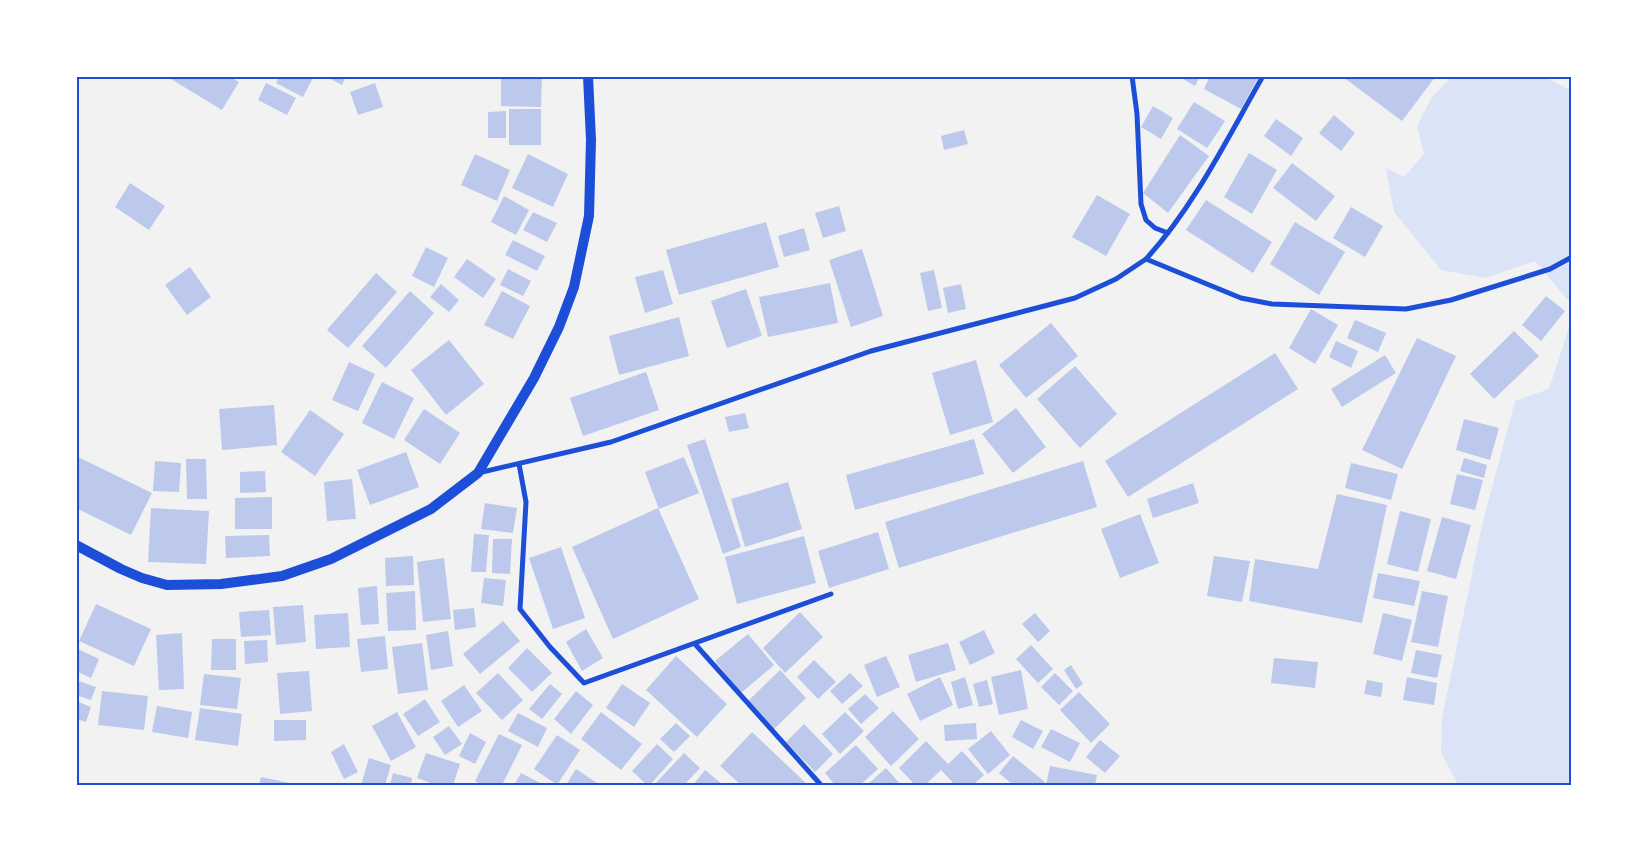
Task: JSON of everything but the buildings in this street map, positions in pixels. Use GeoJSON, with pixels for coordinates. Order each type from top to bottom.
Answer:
{"type":"FeatureCollection","features":[{"type":"Feature","properties":{"kind":"main road"},"geometry":{"type":"LineString","coordinates":[[76,545],[121,570],[167,585],[221,584],[282,576],[331,559],[431,510],[478,474],[534,378],[559,327],[574,287],[589,216],[591,140],[588,76]]}},
{"type":"Feature","properties":{"kind":"street"},"geometry":{"type":"LineString","coordinates":[[1132,76],[1137,114],[1141,204],[1146,220],[1155,228],[1168,233]]}},
{"type":"Feature","properties":{"kind":"street"},"geometry":{"type":"LineString","coordinates":[[478,474],[611,442],[871,351],[1075,298],[1116,279],[1146,259],[1168,233],[1208,172],[1263,76]]}},
{"type":"Feature","properties":{"kind":"street"},"geometry":{"type":"LineString","coordinates":[[1146,259],[1241,298],[1264,302],[1406,309],[1460,298],[1550,269],[1572,257]]}},
{"type":"Feature","properties":{"kind":"street"},"geometry":{"type":"LineString","coordinates":[[519,464],[526,502],[520,608],[550,647],[584,683],[831,594]]}},
{"type":"Feature","properties":{"kind":"street"},"geometry":{"type":"LineString","coordinates":[[695,644],[821,785]]}},
{"type":"Feature","properties":{"kind":"shaded area"},"geometry":{"type":"Polygon","coordinates":[[[1452,76],[1543,76],[1572,91],[1572,305],[1535,261],[1485,278],[1441,270],[1394,212],[1386,168],[1404,177],[1424,154],[1417,126],[1432,97],[1452,76]]]}},
{"type":"Feature","properties":{"kind":"shaded area"},"geometry":{"type":"Polygon","coordinates":[[[1572,318],[1572,785],[1458,785],[1441,752],[1442,718],[1482,525],[1515,401],[1549,389],[1572,318]]]}}]}
